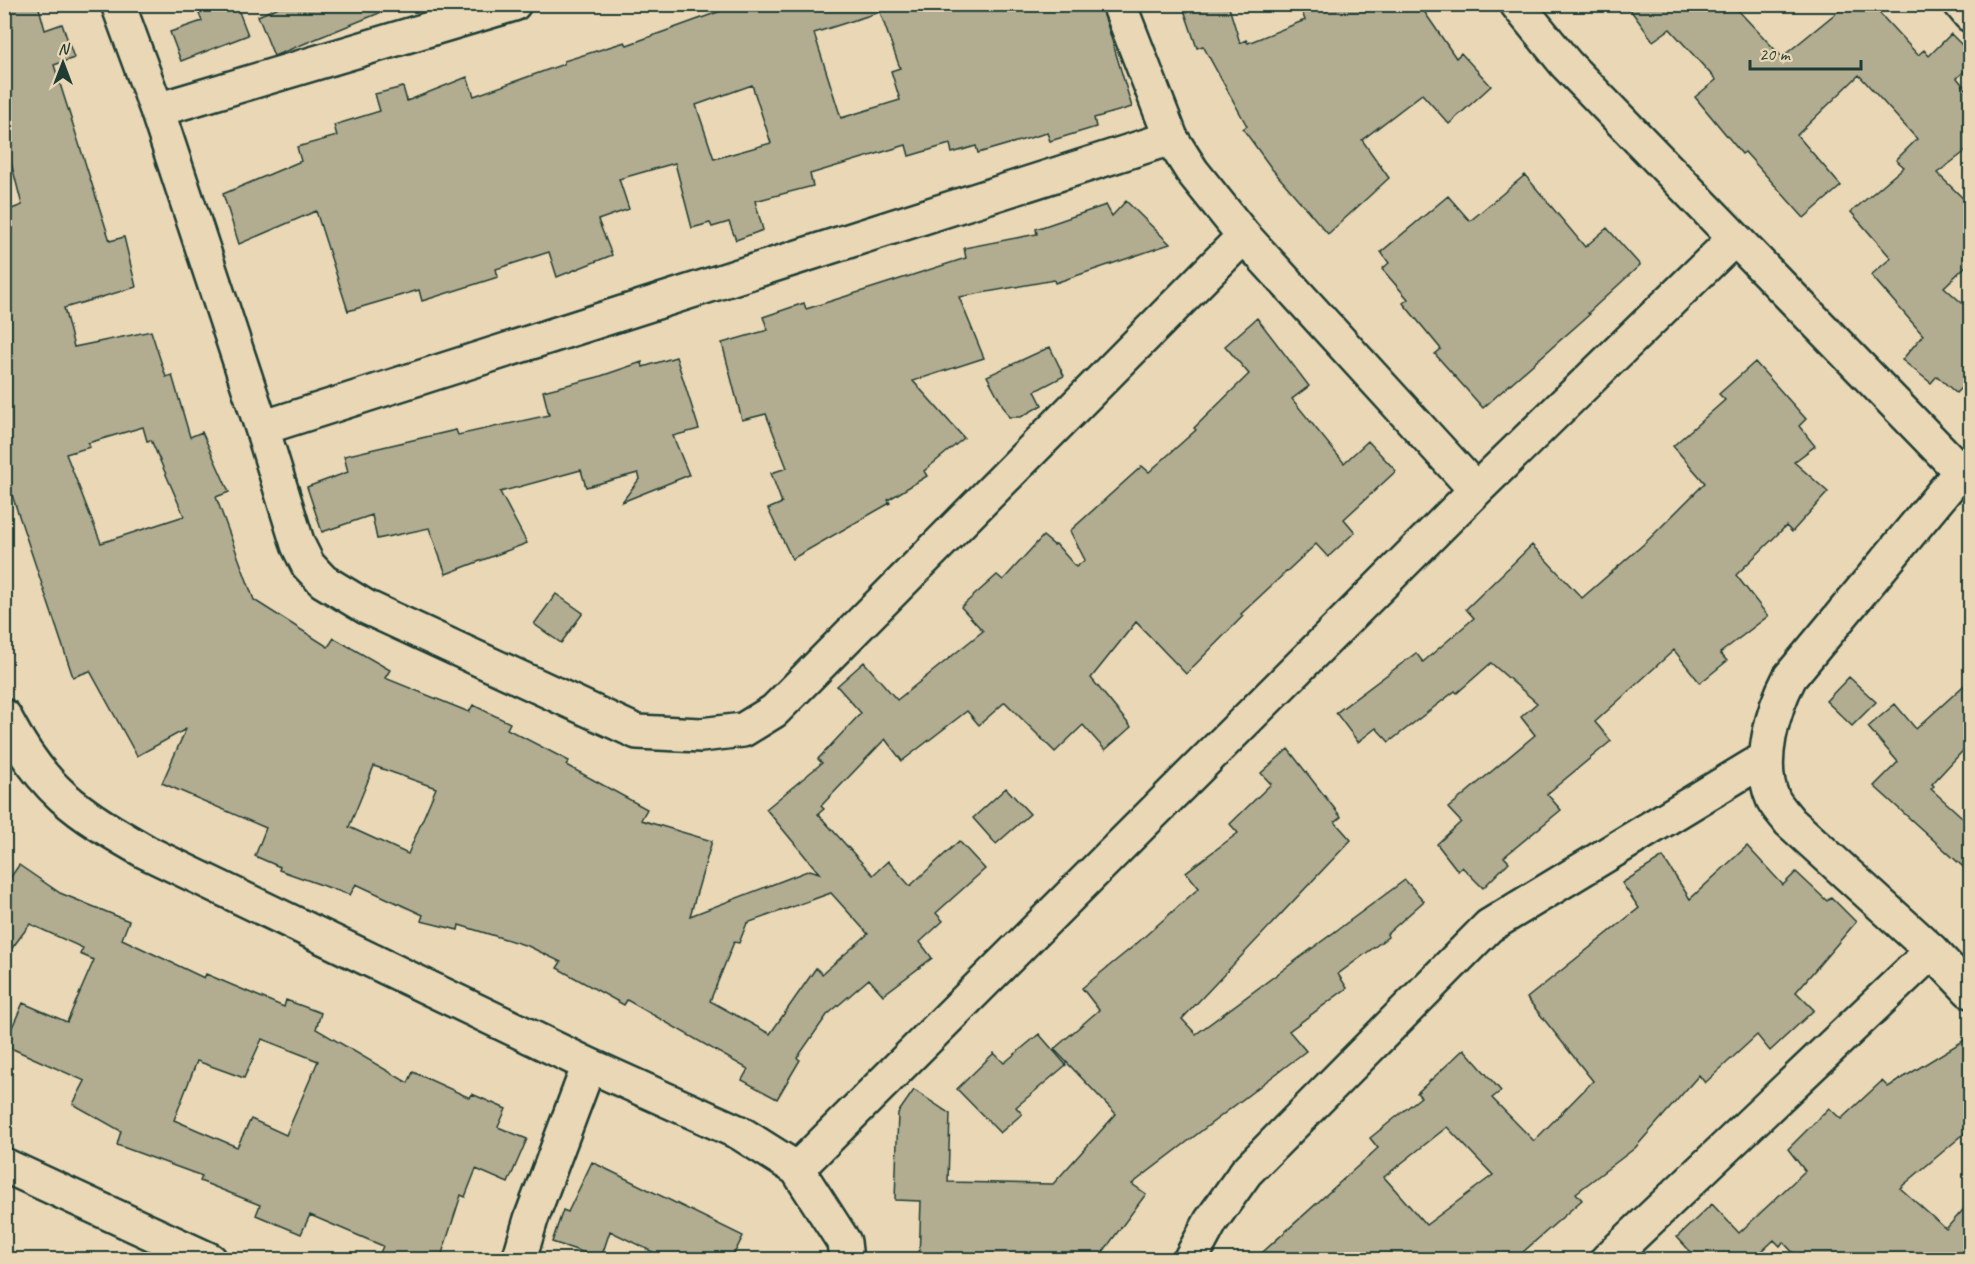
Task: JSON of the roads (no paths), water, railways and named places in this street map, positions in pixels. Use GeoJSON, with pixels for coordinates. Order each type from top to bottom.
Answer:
{"type":"FeatureCollection","features":[{"type":"Feature","properties":{"kind":"street"},"geometry":{"type":"LineString","coordinates":[[118,4],[157,110],[298,545],[308,565],[323,581],[366,607],[637,732],[701,735],[743,730],[774,711],[1244,236]]}},
{"type":"Feature","properties":{"kind":"street"},"geometry":{"type":"LineString","coordinates":[[157,110],[514,4]]}},
{"type":"Feature","properties":{"kind":"street"},"geometry":{"type":"LineString","coordinates":[[1119,4],[1171,138],[1191,171],[1244,236],[1476,490]]}},
{"type":"Feature","properties":{"kind":"street"},"geometry":{"type":"LineString","coordinates":[[1516,4],[1566,64],[1966,476],[1790,677],[1777,702],[1766,758],[1773,798],[1790,822],[1932,951],[1971,992]]}},
{"type":"Feature","properties":{"kind":"street"},"geometry":{"type":"LineString","coordinates":[[1961,4],[1971,15]]}},
{"type":"Feature","properties":{"kind":"street"},"geometry":{"type":"LineString","coordinates":[[262,429],[1171,138]]}},
{"type":"Feature","properties":{"kind":"street"},"geometry":{"type":"LineString","coordinates":[[796,1169],[1476,490],[1734,239]]}},
{"type":"Feature","properties":{"kind":"street"},"geometry":{"type":"LineString","coordinates":[[4,716],[23,752],[54,790],[92,821],[146,852],[590,1065],[740,1134],[796,1169],[844,1242],[846,1260]]}},
{"type":"Feature","properties":{"kind":"street"},"geometry":{"type":"LineString","coordinates":[[1190,1260],[1211,1221],[1246,1172],[1489,926],[1766,758]]}},
{"type":"Feature","properties":{"kind":"street"},"geometry":{"type":"LineString","coordinates":[[1607,1260],[1932,951]]}},
{"type":"Feature","properties":{"kind":"street"},"geometry":{"type":"LineString","coordinates":[[519,1260],[531,1219],[590,1065]]}},
{"type":"Feature","properties":{"kind":"street"},"geometry":{"type":"LineString","coordinates":[[4,1165],[210,1260]]}}]}
